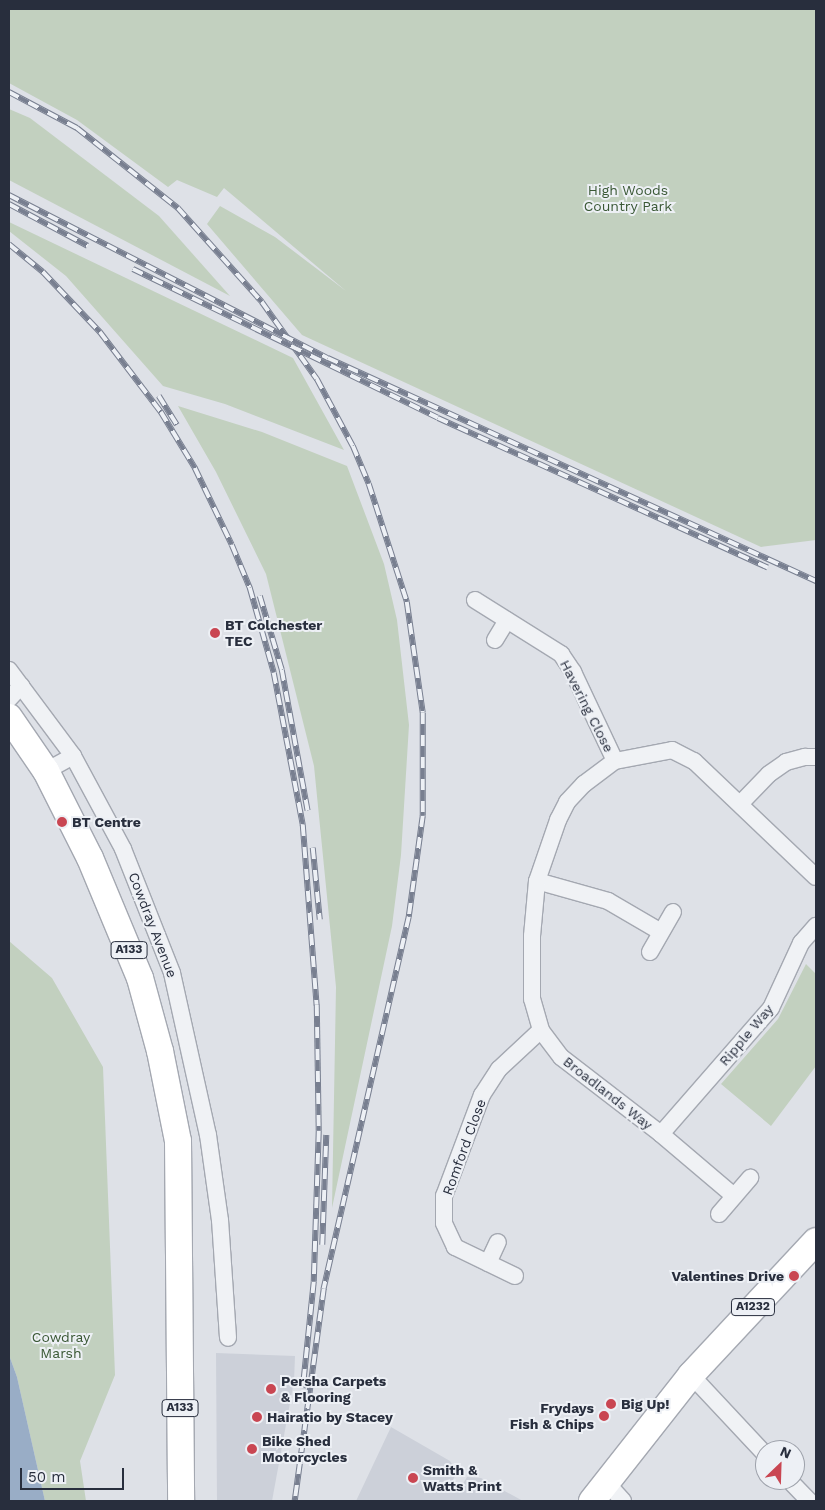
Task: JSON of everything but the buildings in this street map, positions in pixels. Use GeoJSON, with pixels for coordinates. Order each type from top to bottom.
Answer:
{"type":"FeatureCollection","features":[{"type":"Feature","properties":{"kind":"main road","name":"A133"},"geometry":{"type":"LineString","coordinates":[[9,717],[46,771],[90,858],[140,978],[160,1051],[178,1141],[181,1501]]}},
{"type":"Feature","properties":{"kind":"main road","name":"A133"},"geometry":{"type":"LineString","coordinates":[[9,731],[46,771]]}},
{"type":"Feature","properties":{"kind":"main road","name":"A1232"},"geometry":{"type":"LineString","coordinates":[[607,1495],[691,1375],[816,1241]]}},
{"type":"Feature","properties":{"kind":"street","name":"Havering Close"},"geometry":{"type":"LineString","coordinates":[[475,600],[560,654],[572,672],[615,760]]}},
{"type":"Feature","properties":{"kind":"street"},"geometry":{"type":"LineString","coordinates":[[495,640],[507,620]]}},
{"type":"Feature","properties":{"kind":"street","name":"Cowdray Avenue"},"geometry":{"type":"LineString","coordinates":[[9,670],[73,756],[123,848],[169,964],[208,1135],[220,1220],[228,1338]]}},
{"type":"Feature","properties":{"kind":"street"},"geometry":{"type":"LineString","coordinates":[[9,699],[21,686]]}},
{"type":"Feature","properties":{"kind":"street","name":"Broadlands Way"},"geometry":{"type":"LineString","coordinates":[[734,1196],[661,1134],[561,1057],[541,1030],[532,999],[532,936],[537,881],[567,802],[584,784],[615,760],[672,750],[694,761],[741,803],[816,877]]}},
{"type":"Feature","properties":{"kind":"street"},"geometry":{"type":"LineString","coordinates":[[46,771],[73,756]]}},
{"type":"Feature","properties":{"kind":"street"},"geometry":{"type":"LineString","coordinates":[[741,803],[769,774],[786,762],[805,756],[816,758]]}},
{"type":"Feature","properties":{"kind":"street"},"geometry":{"type":"LineString","coordinates":[[537,881],[608,901],[661,932]]}},
{"type":"Feature","properties":{"kind":"street"},"geometry":{"type":"LineString","coordinates":[[650,952],[673,912]]}},
{"type":"Feature","properties":{"kind":"street","name":"Ripple Way"},"geometry":{"type":"LineString","coordinates":[[661,1134],[771,1008],[801,943],[816,926]]}},
{"type":"Feature","properties":{"kind":"street","name":"Romford Close"},"geometry":{"type":"LineString","coordinates":[[516,1276],[455,1247],[444,1223],[444,1196],[482,1095],[499,1069],[541,1030]]}},
{"type":"Feature","properties":{"kind":"street"},"geometry":{"type":"LineString","coordinates":[[178,1141],[208,1135]]}},
{"type":"Feature","properties":{"kind":"street"},"geometry":{"type":"LineString","coordinates":[[719,1214],[750,1178]]}},
{"type":"Feature","properties":{"kind":"street"},"geometry":{"type":"LineString","coordinates":[[488,1263],[498,1242]]}},
{"type":"Feature","properties":{"kind":"street"},"geometry":{"type":"LineString","coordinates":[[691,1375],[755,1443]]}},
{"type":"Feature","properties":{"kind":"street"},"geometry":{"type":"LineString","coordinates":[[799,1490],[809,1501]]}},
{"type":"Feature","properties":{"kind":"shaded area"},"geometry":{"type":"Polygon","coordinates":[[[216,1353],[295,1356],[294,1381],[272,1501],[217,1501],[216,1353]]]}},
{"type":"Feature","properties":{"kind":"shaded area"},"geometry":{"type":"Polygon","coordinates":[[[391,1427],[450,1461],[457,1472],[449,1488],[458,1492],[467,1477],[481,1478],[523,1501],[356,1501],[391,1427]]]}},
{"type":"Feature","properties":{"kind":"green space","name":"High Woods Country Park"},"geometry":{"type":"Polygon","coordinates":[[[9,9],[816,9],[816,540],[761,547],[302,335],[207,224],[220,206],[275,237],[346,291],[224,188],[217,197],[177,180],[168,187],[77,120],[9,83],[9,9]]]}},
{"type":"Feature","properties":{"kind":"green space"},"geometry":{"type":"Polygon","coordinates":[[[9,109],[30,118],[159,216],[230,296],[9,180],[9,109]]]}},
{"type":"Feature","properties":{"kind":"green space"},"geometry":{"type":"Polygon","coordinates":[[[9,222],[293,358],[344,450],[225,404],[163,386],[66,276],[9,231],[9,222]]]}},
{"type":"Feature","properties":{"kind":"green space"},"geometry":{"type":"Polygon","coordinates":[[[178,406],[262,432],[347,466],[384,564],[397,620],[409,725],[401,855],[392,926],[332,1208],[336,987],[314,766],[266,574],[216,472],[178,406]]]}},
{"type":"Feature","properties":{"kind":"green space","name":"Cowdray Marsh"},"geometry":{"type":"Polygon","coordinates":[[[9,941],[52,978],[103,1067],[115,1375],[80,1461],[86,1501],[45,1501],[17,1377],[9,1355],[9,941]]]}},
{"type":"Feature","properties":{"kind":"green space"},"geometry":{"type":"Polygon","coordinates":[[[806,964],[816,974],[816,1066],[771,1126],[721,1084],[778,1019],[806,964]]]}},
{"type":"Feature","properties":{"kind":"water"},"geometry":{"type":"Polygon","coordinates":[[[9,1355],[17,1377],[45,1501],[9,1501],[9,1355]]]}},
{"type":"Feature","properties":{"kind":"railway"},"geometry":{"type":"LineString","coordinates":[[9,92],[77,128],[178,208],[262,302],[317,379],[353,446],[369,484],[407,602],[423,713],[423,816],[409,917],[324,1289],[295,1501]]}},
{"type":"Feature","properties":{"kind":"railway"},"geometry":{"type":"LineString","coordinates":[[9,195],[328,358],[816,581]]}},
{"type":"Feature","properties":{"kind":"railway"},"geometry":{"type":"LineString","coordinates":[[9,204],[88,246]]}},
{"type":"Feature","properties":{"kind":"railway"},"geometry":{"type":"LineString","coordinates":[[9,244],[43,272],[100,332],[161,412],[195,468],[232,545],[250,588],[274,673],[303,825],[317,1005],[319,1131],[314,1282],[303,1388]]}},
{"type":"Feature","properties":{"kind":"railway"},"geometry":{"type":"LineString","coordinates":[[133,269],[438,418],[768,568]]}},
{"type":"Feature","properties":{"kind":"railway"},"geometry":{"type":"LineString","coordinates":[[159,396],[177,425]]}},
{"type":"Feature","properties":{"kind":"railway"},"geometry":{"type":"LineString","coordinates":[[260,596],[282,670],[308,811]]}},
{"type":"Feature","properties":{"kind":"railway"},"geometry":{"type":"LineString","coordinates":[[313,848],[320,920]]}},
{"type":"Feature","properties":{"kind":"railway"},"geometry":{"type":"LineString","coordinates":[[322,1245],[326,1135]]}},
{"type":"Feature","properties":{"kind":"place","name":"BT Colchester TEC"},"geometry":{"type":"Point","coordinates":[215,633]}},
{"type":"Feature","properties":{"kind":"place","name":"BT Centre"},"geometry":{"type":"Point","coordinates":[62,822]}},
{"type":"Feature","properties":{"kind":"place","name":"Valentines Drive"},"geometry":{"type":"Point","coordinates":[794,1276]}},
{"type":"Feature","properties":{"kind":"place","name":"Persha Carpets & Flooring"},"geometry":{"type":"Point","coordinates":[271,1389]}},
{"type":"Feature","properties":{"kind":"place","name":"Big Up!"},"geometry":{"type":"Point","coordinates":[611,1404]}},
{"type":"Feature","properties":{"kind":"place","name":"Frydays Fish & Chips"},"geometry":{"type":"Point","coordinates":[604,1416]}},
{"type":"Feature","properties":{"kind":"place","name":"Hairatio by Stacey"},"geometry":{"type":"Point","coordinates":[257,1417]}},
{"type":"Feature","properties":{"kind":"place","name":"Bike Shed Motorcycles"},"geometry":{"type":"Point","coordinates":[252,1449]}},
{"type":"Feature","properties":{"kind":"place","name":"Smith & Watts Print"},"geometry":{"type":"Point","coordinates":[413,1478]}}]}
